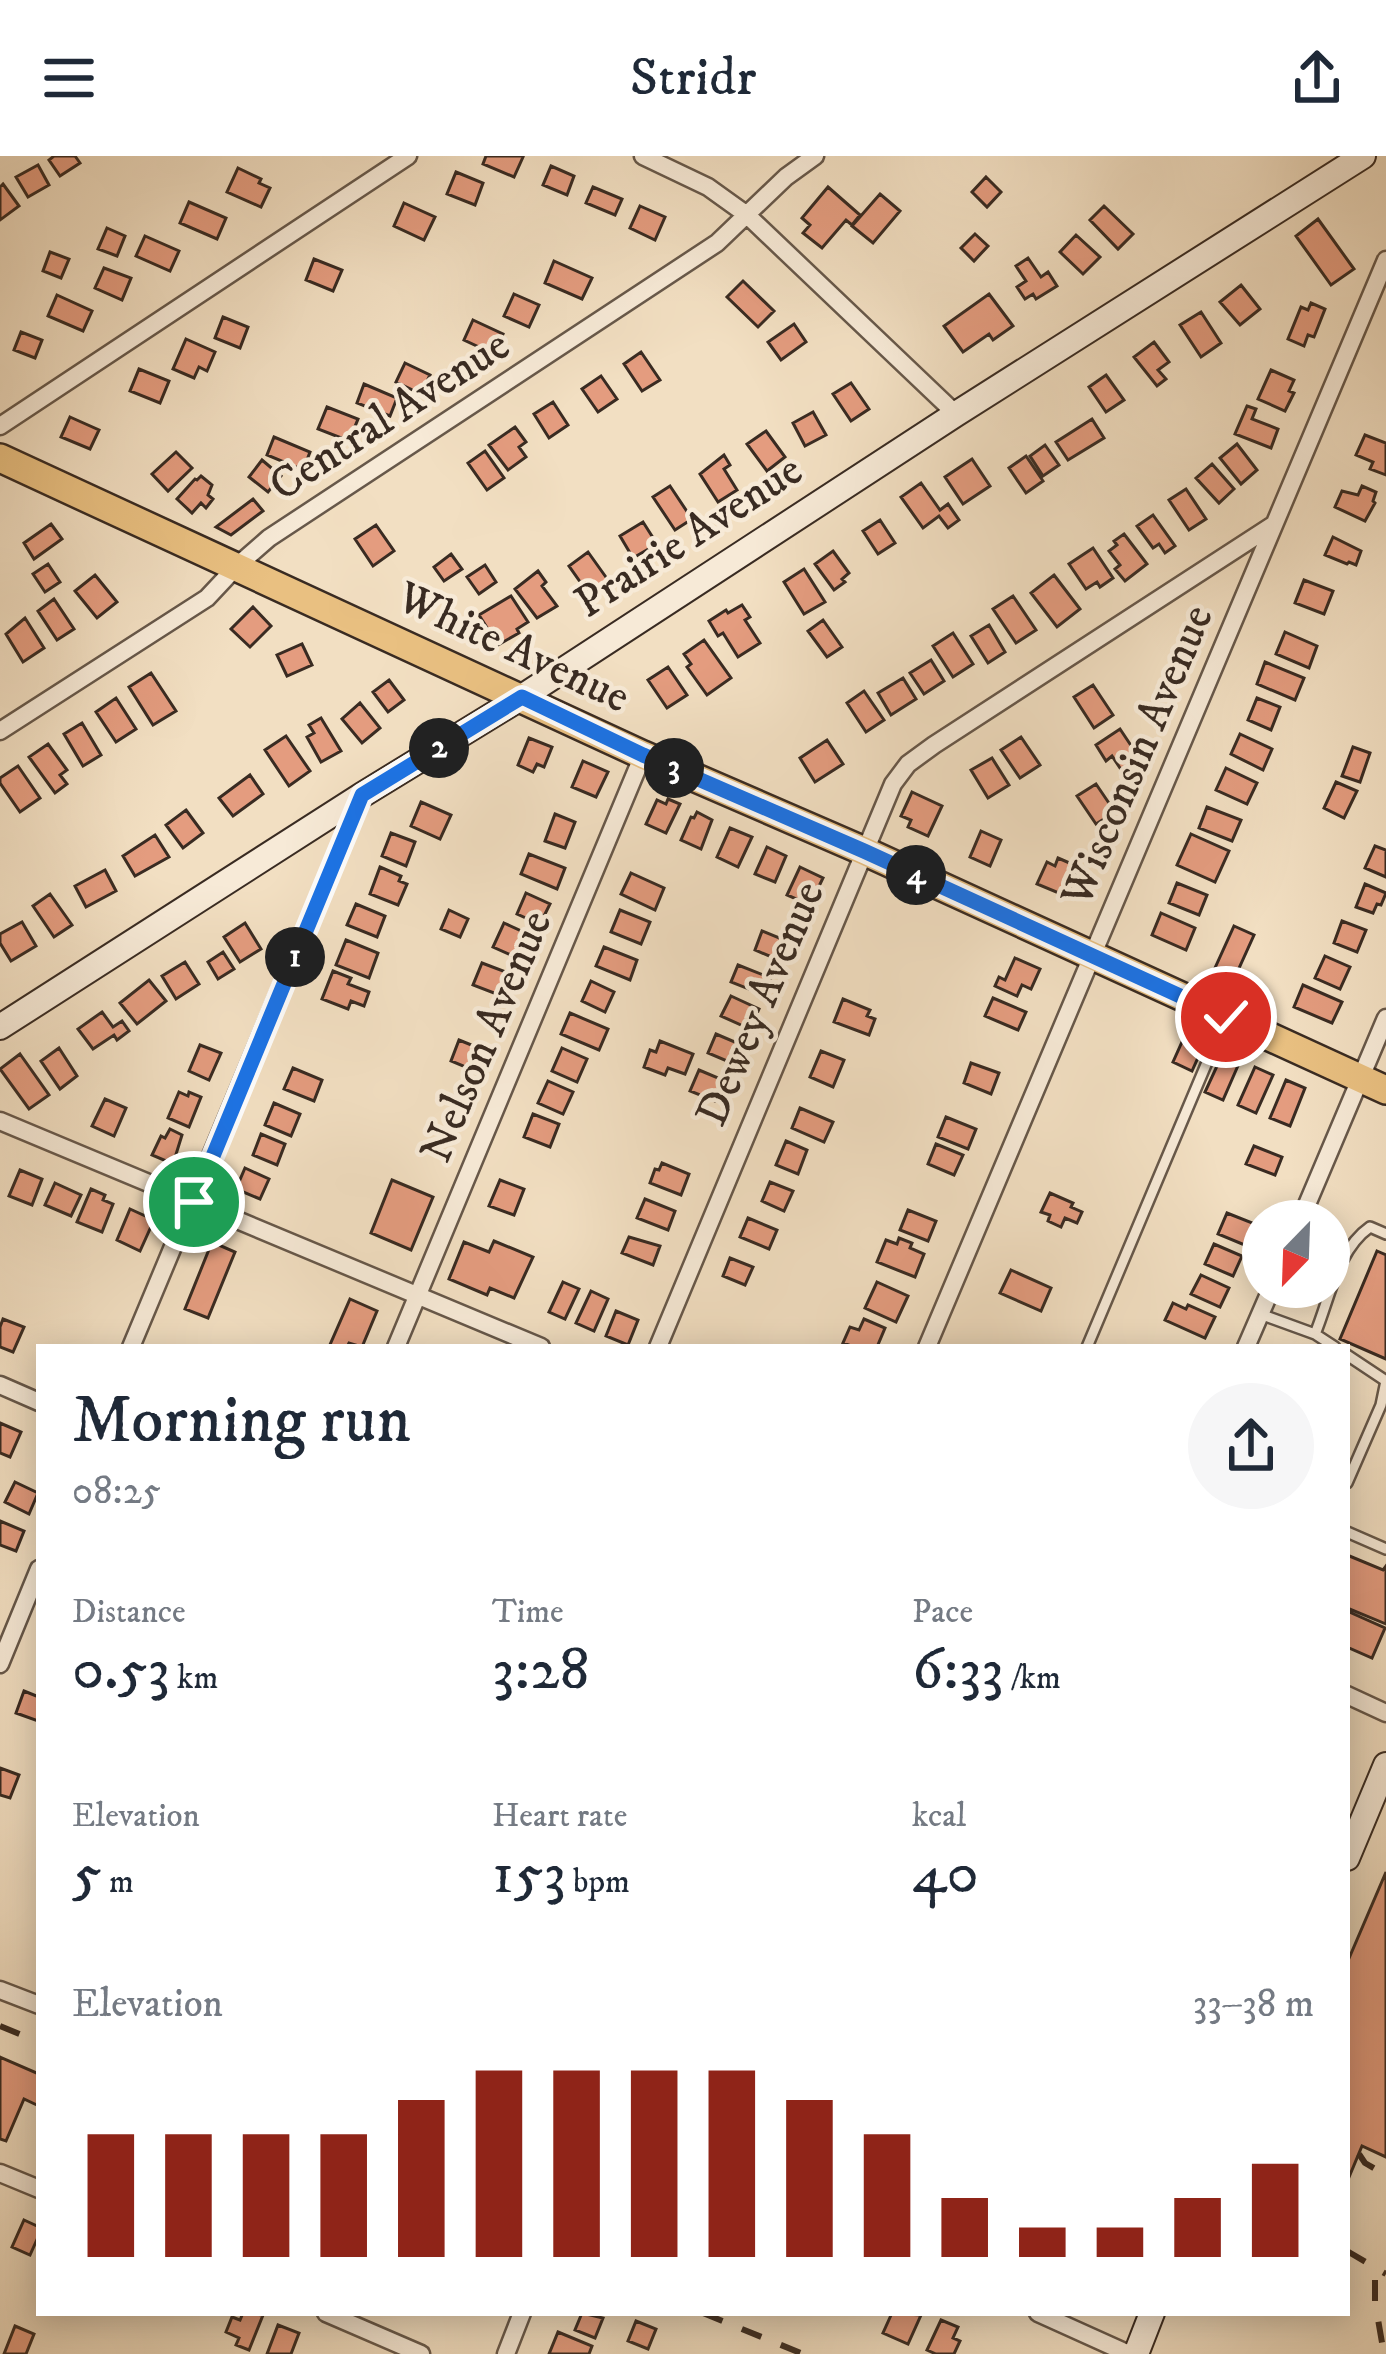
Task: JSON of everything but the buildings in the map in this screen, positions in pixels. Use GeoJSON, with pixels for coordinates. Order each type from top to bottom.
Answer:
{"type":"FeatureCollection","features":[{"type":"Feature","properties":{"kind":"main road","name":"White Avenue"},"geometry":{"type":"LineString","coordinates":[[0,458],[1373,1084]]}},
{"type":"Feature","properties":{"kind":"street"},"geometry":{"type":"LineString","coordinates":[[0,426],[408,156]]}},
{"type":"Feature","properties":{"kind":"street"},"geometry":{"type":"LineString","coordinates":[[643,156],[708,187],[747,215],[956,414]]}},
{"type":"Feature","properties":{"kind":"street","name":"Central Avenue"},"geometry":{"type":"LineString","coordinates":[[0,731],[207,598],[269,538],[716,243],[815,156]]}},
{"type":"Feature","properties":{"kind":"street","name":"Prairie Avenue"},"geometry":{"type":"LineString","coordinates":[[0,1027],[1363,156]]}},
{"type":"Feature","properties":{"kind":"street","name":"Wisconsin Avenue"},"geometry":{"type":"LineString","coordinates":[[928,1344],[1386,260]]}},
{"type":"Feature","properties":{"kind":"street","name":"Dewey Avenue"},"geometry":{"type":"LineString","coordinates":[[659,1344],[864,851],[893,784],[908,764],[1274,525]]}},
{"type":"Feature","properties":{"kind":"street","name":"Nelson Avenue"},"geometry":{"type":"LineString","coordinates":[[397,1344],[643,755]]}},
{"type":"Feature","properties":{"kind":"street"},"geometry":{"type":"LineString","coordinates":[[132,1344],[362,795]]}},
{"type":"Feature","properties":{"kind":"street"},"geometry":{"type":"LineString","coordinates":[[1311,1200],[1373,1084],[1386,1018]]}},
{"type":"Feature","properties":{"kind":"street"},"geometry":{"type":"LineString","coordinates":[[0,1121],[534,1344]]}},
{"type":"Feature","properties":{"kind":"street"},"geometry":{"type":"LineString","coordinates":[[1247,1344],[1263,1308]]}},
{"type":"Feature","properties":{"kind":"street"},"geometry":{"type":"LineString","coordinates":[[0,1385],[36,1401]]}},
{"type":"Feature","properties":{"kind":"street"},"geometry":{"type":"LineString","coordinates":[[0,1664],[6,1630],[36,1575]]}},
{"type":"Feature","properties":{"kind":"street"},"geometry":{"type":"LineString","coordinates":[[1350,1696],[1386,1713]]}},
{"type":"Feature","properties":{"kind":"street"},"geometry":{"type":"LineString","coordinates":[[1350,1851],[1386,1765]]}},
{"type":"Feature","properties":{"kind":"street"},"geometry":{"type":"LineString","coordinates":[[0,1990],[36,2005]]}},
{"type":"Feature","properties":{"kind":"street"},"geometry":{"type":"LineString","coordinates":[[0,2173],[36,2188]]}},
{"type":"Feature","properties":{"kind":"street"},"geometry":{"type":"LineString","coordinates":[[333,2316],[421,2354]]}},
{"type":"Feature","properties":{"kind":"street"},"geometry":{"type":"LineString","coordinates":[[506,2354],[521,2316]]}},
{"type":"Feature","properties":{"kind":"street"},"geometry":{"type":"LineString","coordinates":[[1045,2316],[1132,2354],[1151,2316]]}},
{"type":"Feature","properties":{"kind":"lane"},"geometry":{"type":"LineString","coordinates":[[1088,1344],[1226,1017]]}},
{"type":"Feature","properties":{"kind":"lane"},"geometry":{"type":"LineString","coordinates":[[1350,1245],[1370,1227],[1386,1234]]}},
{"type":"Feature","properties":{"kind":"lane"},"geometry":{"type":"LineString","coordinates":[[1315,1334],[1325,1308]]}},
{"type":"Feature","properties":{"kind":"lane"},"geometry":{"type":"LineString","coordinates":[[1260,1315],[1330,1344]]}},
{"type":"Feature","properties":{"kind":"lane"},"geometry":{"type":"LineString","coordinates":[[1350,1357],[1386,1381],[1381,1406],[1350,1476]]}},
{"type":"Feature","properties":{"kind":"lane"},"geometry":{"type":"LineString","coordinates":[[1350,1533],[1386,1549]]}},
{"type":"Feature","properties":{"kind":"railway"},"geometry":{"type":"LineString","coordinates":[[0,2026],[36,2041]]}},
{"type":"Feature","properties":{"kind":"railway"},"geometry":{"type":"LineString","coordinates":[[1359,2154],[1386,2175]]}},
{"type":"Feature","properties":{"kind":"railway"},"geometry":{"type":"LineString","coordinates":[[1350,2253],[1386,2274]]}},
{"type":"Feature","properties":{"kind":"railway"},"geometry":{"type":"LineString","coordinates":[[1375,2280],[1384,2354]]}},
{"type":"Feature","properties":{"kind":"railway"},"geometry":{"type":"LineString","coordinates":[[710,2316],[803,2354]]}},
{"type":"Feature","properties":{"kind":"route"},"geometry":{"type":"LineString","coordinates":[[194,1202],[362,795],[522,697],[1226,1017]]}}]}
